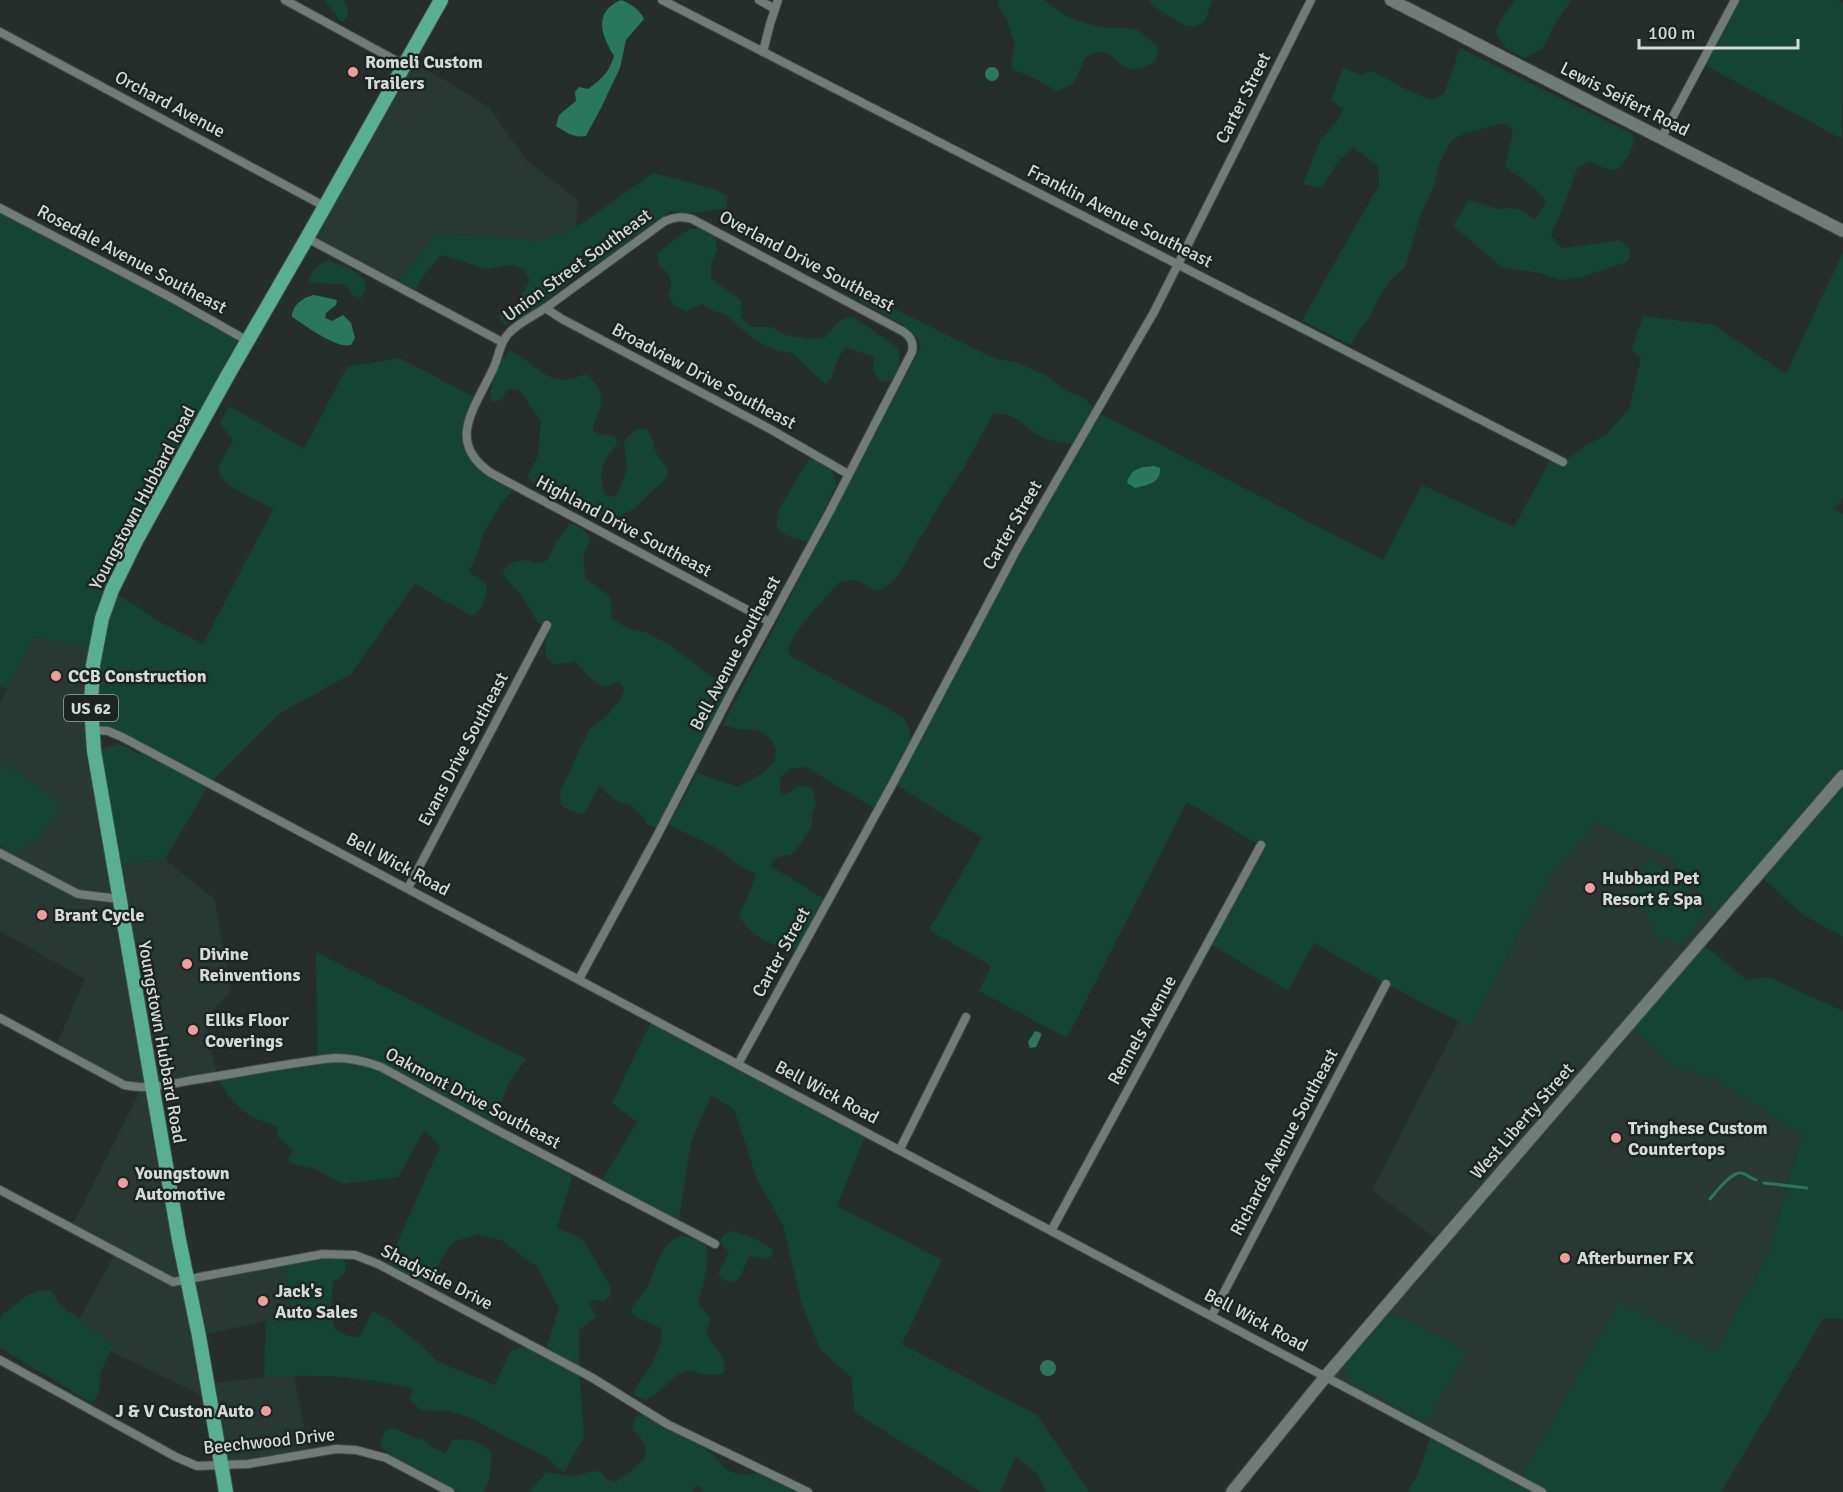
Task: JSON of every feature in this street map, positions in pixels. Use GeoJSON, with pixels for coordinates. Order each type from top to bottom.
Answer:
{"type":"FeatureCollection","features":[{"type":"Feature","properties":{"kind":"main road","name":"Youngstown Hubbard Road"},"geometry":{"type":"LineString","coordinates":[[226,1492],[179,1240],[94,751],[91,706],[93,665],[102,618],[112,590],[137,539],[441,0]]}},
{"type":"Feature","properties":{"kind":"main road","name":"Lewis Seifert Road"},"geometry":{"type":"LineString","coordinates":[[1391,0],[1843,231]]}},
{"type":"Feature","properties":{"kind":"main road","name":"West Liberty Street"},"geometry":{"type":"LineString","coordinates":[[1232,1492],[1326,1376],[1843,776]]}},
{"type":"Feature","properties":{"kind":"street"},"geometry":{"type":"LineString","coordinates":[[285,0],[404,65]]}},
{"type":"Feature","properties":{"kind":"street","name":"Franklin Avenue Southeast"},"geometry":{"type":"LineString","coordinates":[[662,0],[1563,462]]}},
{"type":"Feature","properties":{"kind":"street"},"geometry":{"type":"LineString","coordinates":[[759,0],[777,4],[764,52]]}},
{"type":"Feature","properties":{"kind":"street","name":"Carter Street"},"geometry":{"type":"LineString","coordinates":[[738,1064],[870,824],[1011,559],[1126,363],[1311,0]]}},
{"type":"Feature","properties":{"kind":"street"},"geometry":{"type":"LineString","coordinates":[[1662,137],[1735,0]]}},
{"type":"Feature","properties":{"kind":"street","name":"Orchard Avenue"},"geometry":{"type":"LineString","coordinates":[[0,32],[324,206]]}},
{"type":"Feature","properties":{"kind":"street","name":"Rosedale Avenue Southeast"},"geometry":{"type":"LineString","coordinates":[[0,207],[248,341]]}},
{"type":"Feature","properties":{"kind":"street","name":"Union Street Southeast"},"geometry":{"type":"LineString","coordinates":[[469,451],[466,441],[468,425],[495,365],[502,342],[510,332],[665,221],[682,216]]}},
{"type":"Feature","properties":{"kind":"street","name":"Overland Drive Southeast"},"geometry":{"type":"LineString","coordinates":[[682,216],[692,219],[904,332],[912,341]]}},
{"type":"Feature","properties":{"kind":"street"},"geometry":{"type":"LineString","coordinates":[[307,238],[502,342]]}},
{"type":"Feature","properties":{"kind":"street","name":"Broadview Drive Southeast"},"geometry":{"type":"LineString","coordinates":[[545,308],[770,429],[848,474]]}},
{"type":"Feature","properties":{"kind":"street","name":"Bell Avenue Southeast"},"geometry":{"type":"LineString","coordinates":[[579,979],[657,836],[912,352],[912,341]]}},
{"type":"Feature","properties":{"kind":"street","name":"Highland Drive Southeast"},"geometry":{"type":"LineString","coordinates":[[469,451],[481,466],[491,473],[770,622]]}},
{"type":"Feature","properties":{"kind":"street","name":"Evans Drive Southeast"},"geometry":{"type":"LineString","coordinates":[[408,888],[547,625]]}},
{"type":"Feature","properties":{"kind":"street","name":"Bell Wick Road"},"geometry":{"type":"LineString","coordinates":[[93,730],[108,731],[122,737],[1542,1492]]}},
{"type":"Feature","properties":{"kind":"street","name":"Rennels Avenue"},"geometry":{"type":"LineString","coordinates":[[1051,1231],[1261,845]]}},
{"type":"Feature","properties":{"kind":"street"},"geometry":{"type":"LineString","coordinates":[[0,853],[78,894],[119,899]]}},
{"type":"Feature","properties":{"kind":"street","name":"Richards Avenue Southeast"},"geometry":{"type":"LineString","coordinates":[[1212,1315],[1386,984]]}},
{"type":"Feature","properties":{"kind":"street"},"geometry":{"type":"LineString","coordinates":[[900,1149],[966,1017]]}},
{"type":"Feature","properties":{"kind":"street","name":"Oakmont Drive Southeast"},"geometry":{"type":"LineString","coordinates":[[0,1018],[124,1085],[152,1086],[318,1059],[354,1058],[381,1067],[715,1244]]}},
{"type":"Feature","properties":{"kind":"street","name":"Shadyside Drive"},"geometry":{"type":"LineString","coordinates":[[0,1190],[173,1282],[323,1254],[343,1254],[365,1258],[591,1377],[667,1424],[807,1492]]}},
{"type":"Feature","properties":{"kind":"street","name":"Beechwood Drive"},"geometry":{"type":"LineString","coordinates":[[0,1360],[176,1457],[197,1466],[248,1464],[329,1450],[356,1450],[386,1458],[450,1492]]}},
{"type":"Feature","properties":{"kind":"shaded area"},"geometry":{"type":"Polygon","coordinates":[[[326,0],[344,0],[348,13],[344,21],[340,21],[326,0]]]}},
{"type":"Feature","properties":{"kind":"shaded area"},"geometry":{"type":"Polygon","coordinates":[[[621,0],[634,7],[644,19],[626,40],[620,68],[586,136],[570,134],[556,126],[559,115],[576,101],[575,92],[579,87],[588,89],[601,79],[610,66],[614,56],[603,32],[603,17],[612,5],[621,0]]]}},
{"type":"Feature","properties":{"kind":"shaded area"},"geometry":{"type":"Polygon","coordinates":[[[998,0],[1043,0],[1066,16],[1085,23],[1101,27],[1136,29],[1153,42],[1158,49],[1155,62],[1133,69],[1126,68],[1112,56],[1096,52],[1085,58],[1074,83],[1057,91],[1030,76],[1013,70],[1011,62],[1015,47],[998,0]]]}},
{"type":"Feature","properties":{"kind":"shaded area"},"geometry":{"type":"Polygon","coordinates":[[[1149,0],[1212,0],[1205,21],[1195,26],[1185,26],[1151,5],[1149,0]]]}},
{"type":"Feature","properties":{"kind":"shaded area"},"geometry":{"type":"Polygon","coordinates":[[[1515,0],[1572,0],[1556,22],[1543,48],[1524,58],[1506,48],[1495,33],[1500,21],[1515,0]]]}},
{"type":"Feature","properties":{"kind":"shaded area"},"geometry":{"type":"Polygon","coordinates":[[[1735,0],[1838,0],[1843,3],[1842,139],[1701,63],[1735,0]]]}},
{"type":"Feature","properties":{"kind":"shaded area"},"geometry":{"type":"Polygon","coordinates":[[[1460,48],[1632,134],[1635,142],[1618,168],[1608,169],[1589,161],[1577,169],[1551,234],[1557,245],[1565,248],[1620,240],[1629,248],[1631,255],[1627,262],[1585,276],[1561,280],[1540,273],[1503,268],[1453,226],[1469,200],[1498,209],[1518,209],[1535,219],[1546,202],[1536,189],[1505,167],[1513,132],[1510,126],[1503,123],[1463,134],[1451,141],[1440,162],[1434,186],[1420,216],[1405,267],[1390,281],[1351,345],[1302,320],[1379,185],[1378,166],[1353,147],[1338,161],[1322,188],[1303,184],[1320,140],[1339,119],[1343,109],[1331,100],[1343,68],[1361,75],[1373,71],[1430,100],[1444,94],[1460,48]]]}},
{"type":"Feature","properties":{"kind":"shaded area"},"geometry":{"type":"Polygon","coordinates":[[[408,58],[489,107],[526,160],[578,200],[576,229],[539,242],[437,233],[395,285],[307,238],[408,58]]]}},
{"type":"Feature","properties":{"kind":"shaded area"},"geometry":{"type":"Polygon","coordinates":[[[992,67],[997,69],[999,74],[997,79],[992,81],[987,79],[985,74],[987,69],[992,67]]]}},
{"type":"Feature","properties":{"kind":"shaded area"},"geometry":{"type":"Polygon","coordinates":[[[653,173],[715,189],[728,197],[726,209],[689,213],[671,211],[613,254],[578,274],[522,318],[505,325],[498,316],[518,301],[530,280],[524,270],[512,265],[488,269],[441,255],[424,275],[416,289],[398,282],[437,233],[539,241],[574,229],[653,173]]]}},
{"type":"Feature","properties":{"kind":"shaded area"},"geometry":{"type":"Polygon","coordinates":[[[0,208],[248,341],[112,591],[162,623],[203,644],[273,509],[231,486],[219,473],[220,464],[233,441],[220,423],[229,406],[304,449],[347,367],[399,358],[479,399],[468,425],[472,456],[516,487],[501,504],[484,532],[469,572],[486,584],[487,591],[481,609],[472,616],[415,584],[351,674],[279,714],[210,783],[165,859],[113,866],[94,751],[119,744],[141,755],[142,748],[93,730],[95,648],[34,637],[7,689],[0,686],[0,208]]]}},
{"type":"Feature","properties":{"kind":"shaded area"},"geometry":{"type":"Polygon","coordinates":[[[689,229],[715,233],[717,250],[711,264],[711,279],[741,300],[741,318],[752,327],[771,327],[786,335],[808,339],[825,338],[841,320],[855,318],[899,349],[899,366],[891,381],[881,382],[873,370],[874,357],[846,347],[837,360],[832,377],[825,384],[792,353],[777,351],[753,339],[725,314],[702,304],[686,312],[674,305],[668,295],[671,286],[670,278],[659,266],[657,253],[689,229]]]}},
{"type":"Feature","properties":{"kind":"shaded area"},"geometry":{"type":"Polygon","coordinates":[[[1843,252],[1843,497],[1835,509],[1843,514],[1843,937],[1803,915],[1759,875],[1720,920],[1671,859],[1598,823],[1552,872],[1470,1027],[1386,984],[1314,943],[1288,991],[1209,943],[1261,846],[1187,802],[1067,1038],[979,991],[991,966],[929,930],[982,838],[893,783],[1077,445],[1044,438],[1014,418],[1001,414],[993,414],[963,469],[895,580],[877,592],[857,580],[839,582],[802,625],[791,643],[788,651],[792,657],[889,709],[904,719],[910,729],[910,742],[875,809],[806,767],[788,769],[780,779],[780,793],[786,794],[799,785],[813,789],[816,806],[812,815],[812,826],[799,846],[792,854],[775,858],[770,866],[826,901],[799,947],[791,953],[753,934],[738,916],[756,874],[713,846],[669,825],[697,773],[738,787],[761,774],[774,762],[776,751],[772,740],[758,730],[723,725],[921,347],[918,338],[902,324],[861,302],[857,296],[874,299],[996,359],[1016,362],[1045,375],[1067,391],[1084,398],[1097,412],[1383,560],[1422,485],[1514,527],[1552,457],[1563,462],[1586,445],[1605,436],[1629,409],[1641,358],[1632,349],[1643,316],[1714,325],[1786,374],[1843,252]]]}},
{"type":"Feature","properties":{"kind":"shaded area"},"geometry":{"type":"Polygon","coordinates":[[[328,261],[343,265],[363,279],[366,285],[360,298],[353,295],[343,284],[309,283],[315,268],[328,261]]]}},
{"type":"Feature","properties":{"kind":"shaded area"},"geometry":{"type":"Polygon","coordinates":[[[314,295],[337,300],[336,305],[326,313],[325,318],[332,321],[343,315],[351,323],[355,338],[351,345],[329,340],[292,317],[299,302],[314,295]]]}},
{"type":"Feature","properties":{"kind":"shaded area"},"geometry":{"type":"Polygon","coordinates":[[[510,351],[544,374],[558,380],[568,380],[585,374],[596,384],[601,403],[593,431],[613,436],[618,442],[602,466],[601,478],[605,495],[616,497],[627,469],[624,441],[635,430],[646,428],[654,442],[656,453],[667,468],[665,479],[632,510],[615,517],[596,515],[566,503],[533,482],[527,477],[538,456],[541,421],[525,396],[518,390],[508,389],[500,400],[491,401],[491,389],[496,374],[502,360],[510,351]]]}},
{"type":"Feature","properties":{"kind":"shaded area"},"geometry":{"type":"Polygon","coordinates":[[[812,456],[832,471],[836,486],[809,541],[786,535],[777,526],[777,520],[783,503],[812,456]]]}},
{"type":"Feature","properties":{"kind":"shaded area"},"geometry":{"type":"Polygon","coordinates":[[[1154,466],[1160,468],[1160,473],[1153,482],[1135,488],[1127,483],[1134,471],[1154,466]]]}},
{"type":"Feature","properties":{"kind":"shaded area"},"geometry":{"type":"Polygon","coordinates":[[[570,524],[582,529],[590,540],[583,557],[586,579],[609,596],[612,607],[611,618],[627,628],[647,633],[668,644],[729,686],[656,828],[647,825],[644,818],[629,804],[619,803],[599,786],[585,812],[579,814],[561,806],[560,792],[589,730],[608,715],[620,701],[624,689],[619,682],[604,687],[600,685],[588,676],[575,661],[555,665],[546,658],[545,644],[548,631],[536,619],[502,572],[511,562],[527,560],[533,563],[543,563],[548,559],[556,542],[570,524]]]}},
{"type":"Feature","properties":{"kind":"shaded area"},"geometry":{"type":"Polygon","coordinates":[[[34,637],[95,647],[91,706],[114,866],[165,859],[215,900],[231,991],[212,1012],[206,1026],[217,1076],[152,1086],[188,1279],[285,1261],[291,1315],[199,1336],[207,1384],[294,1374],[309,1453],[221,1465],[209,1399],[72,1332],[116,1252],[71,1228],[142,1087],[55,1048],[85,979],[0,931],[0,855],[34,796],[0,776],[0,703],[34,637]]]}},
{"type":"Feature","properties":{"kind":"shaded area"},"geometry":{"type":"Polygon","coordinates":[[[0,766],[18,772],[46,792],[60,807],[55,817],[30,845],[19,850],[13,851],[0,846],[0,766]]]}},
{"type":"Feature","properties":{"kind":"shaded area"},"geometry":{"type":"Polygon","coordinates":[[[1598,823],[1671,859],[1720,920],[1629,1025],[1671,1066],[1713,1078],[1802,1135],[1768,1254],[1717,1352],[1519,1480],[1326,1376],[1440,1242],[1372,1190],[1459,1021],[1470,1027],[1552,872],[1598,823]]]}},
{"type":"Feature","properties":{"kind":"shaded area"},"geometry":{"type":"Polygon","coordinates":[[[1649,859],[1675,874],[1706,913],[1679,947],[1667,937],[1660,945],[1637,896],[1635,888],[1638,885],[1634,882],[1633,877],[1649,859]]]}},
{"type":"Feature","properties":{"kind":"shaded area"},"geometry":{"type":"Polygon","coordinates":[[[1700,942],[1747,980],[1768,977],[1843,1011],[1843,1319],[1824,1318],[1721,1492],[1408,1492],[1418,1474],[1432,1433],[1520,1480],[1619,1302],[1717,1351],[1768,1254],[1802,1135],[1713,1078],[1671,1066],[1629,1025],[1700,942]]]}},
{"type":"Feature","properties":{"kind":"shaded area"},"geometry":{"type":"Polygon","coordinates":[[[316,952],[526,1059],[510,1081],[491,1127],[574,1170],[557,1228],[577,1236],[585,1243],[610,1285],[610,1296],[604,1302],[596,1300],[589,1302],[596,1317],[579,1330],[579,1370],[584,1436],[564,1473],[546,1457],[468,1417],[450,1411],[421,1410],[409,1399],[414,1390],[410,1388],[337,1377],[264,1378],[266,1321],[291,1315],[285,1261],[343,1254],[344,1274],[333,1281],[331,1305],[334,1328],[348,1336],[360,1337],[372,1311],[391,1321],[438,1362],[495,1385],[510,1351],[522,1347],[545,1352],[559,1308],[537,1267],[501,1240],[478,1234],[453,1242],[423,1287],[386,1268],[440,1146],[424,1131],[398,1177],[342,1184],[316,1169],[289,1163],[289,1156],[293,1150],[277,1136],[278,1128],[249,1115],[229,1095],[217,1076],[318,1059],[316,952]]]}},
{"type":"Feature","properties":{"kind":"shaded area"},"geometry":{"type":"Polygon","coordinates":[[[653,1018],[867,1132],[837,1206],[942,1260],[902,1344],[1037,1415],[1089,1492],[1046,1492],[1038,1475],[1016,1456],[1000,1492],[982,1492],[854,1412],[852,1378],[820,1349],[802,1305],[783,1225],[757,1179],[734,1109],[711,1096],[691,1142],[678,1225],[600,1184],[637,1122],[612,1103],[653,1018]]]}},
{"type":"Feature","properties":{"kind":"shaded area"},"geometry":{"type":"Polygon","coordinates":[[[1035,1031],[1041,1033],[1041,1036],[1036,1047],[1030,1048],[1028,1042],[1035,1031]]]}},
{"type":"Feature","properties":{"kind":"shaded area"},"geometry":{"type":"Polygon","coordinates":[[[731,1231],[748,1236],[773,1250],[773,1254],[765,1259],[749,1257],[740,1277],[733,1283],[724,1280],[718,1274],[729,1252],[720,1244],[722,1236],[731,1231]]]}},
{"type":"Feature","properties":{"kind":"shaded area"},"geometry":{"type":"Polygon","coordinates":[[[681,1236],[699,1240],[706,1248],[706,1272],[698,1304],[711,1318],[706,1332],[722,1357],[724,1373],[706,1375],[685,1371],[676,1376],[656,1395],[646,1400],[634,1395],[637,1385],[656,1355],[662,1329],[631,1312],[647,1288],[663,1251],[673,1240],[681,1236]]]}},
{"type":"Feature","properties":{"kind":"shaded area"},"geometry":{"type":"Polygon","coordinates":[[[51,1290],[61,1306],[84,1322],[87,1327],[113,1343],[100,1375],[99,1393],[92,1403],[0,1348],[0,1320],[3,1314],[29,1294],[51,1290]]]}},
{"type":"Feature","properties":{"kind":"shaded area"},"geometry":{"type":"Polygon","coordinates":[[[1393,1314],[1466,1352],[1427,1421],[1351,1382],[1346,1374],[1349,1361],[1389,1315],[1393,1314]]]}},
{"type":"Feature","properties":{"kind":"shaded area"},"geometry":{"type":"Polygon","coordinates":[[[1048,1360],[1054,1362],[1056,1368],[1054,1374],[1048,1376],[1042,1374],[1040,1368],[1042,1362],[1048,1360]]]}},
{"type":"Feature","properties":{"kind":"shaded area"},"geometry":{"type":"Polygon","coordinates":[[[644,1415],[666,1429],[697,1443],[717,1458],[724,1468],[734,1473],[746,1475],[761,1472],[800,1492],[703,1492],[700,1486],[696,1486],[692,1492],[529,1492],[547,1472],[574,1477],[601,1471],[606,1479],[616,1482],[638,1465],[645,1455],[644,1443],[632,1428],[636,1416],[644,1415]]]}},
{"type":"Feature","properties":{"kind":"shaded area"},"geometry":{"type":"Polygon","coordinates":[[[389,1428],[424,1440],[445,1454],[453,1440],[470,1440],[484,1446],[492,1454],[489,1481],[483,1492],[457,1492],[387,1452],[380,1445],[385,1431],[389,1428]]]}},
{"type":"Feature","properties":{"kind":"waterway"},"geometry":{"type":"LineString","coordinates":[[1710,1199],[1724,1183],[1738,1173],[1756,1180]]}},
{"type":"Feature","properties":{"kind":"waterway"},"geometry":{"type":"LineString","coordinates":[[1764,1183],[1807,1188]]}},
{"type":"Feature","properties":{"kind":"place","name":"Romeli Custom Trailers"},"geometry":{"type":"Point","coordinates":[353,72]}},
{"type":"Feature","properties":{"kind":"place","name":"CCB Construction"},"geometry":{"type":"Point","coordinates":[56,676]}},
{"type":"Feature","properties":{"kind":"place","name":"Hubbard Pet Resort & Spa"},"geometry":{"type":"Point","coordinates":[1590,888]}},
{"type":"Feature","properties":{"kind":"place","name":"Brant Cycle"},"geometry":{"type":"Point","coordinates":[42,915]}},
{"type":"Feature","properties":{"kind":"place","name":"Divine Reinventions"},"geometry":{"type":"Point","coordinates":[187,964]}},
{"type":"Feature","properties":{"kind":"place","name":"Ellks Floor Coverings"},"geometry":{"type":"Point","coordinates":[193,1030]}},
{"type":"Feature","properties":{"kind":"place","name":"Tringhese Custom Countertops"},"geometry":{"type":"Point","coordinates":[1616,1138]}},
{"type":"Feature","properties":{"kind":"place","name":"Youngstown Automotive"},"geometry":{"type":"Point","coordinates":[123,1183]}},
{"type":"Feature","properties":{"kind":"place","name":"Afterburner FX"},"geometry":{"type":"Point","coordinates":[1565,1258]}},
{"type":"Feature","properties":{"kind":"place","name":"Jack's Auto Sales"},"geometry":{"type":"Point","coordinates":[263,1301]}},
{"type":"Feature","properties":{"kind":"place","name":"J & V Custon Auto"},"geometry":{"type":"Point","coordinates":[266,1411]}}]}
